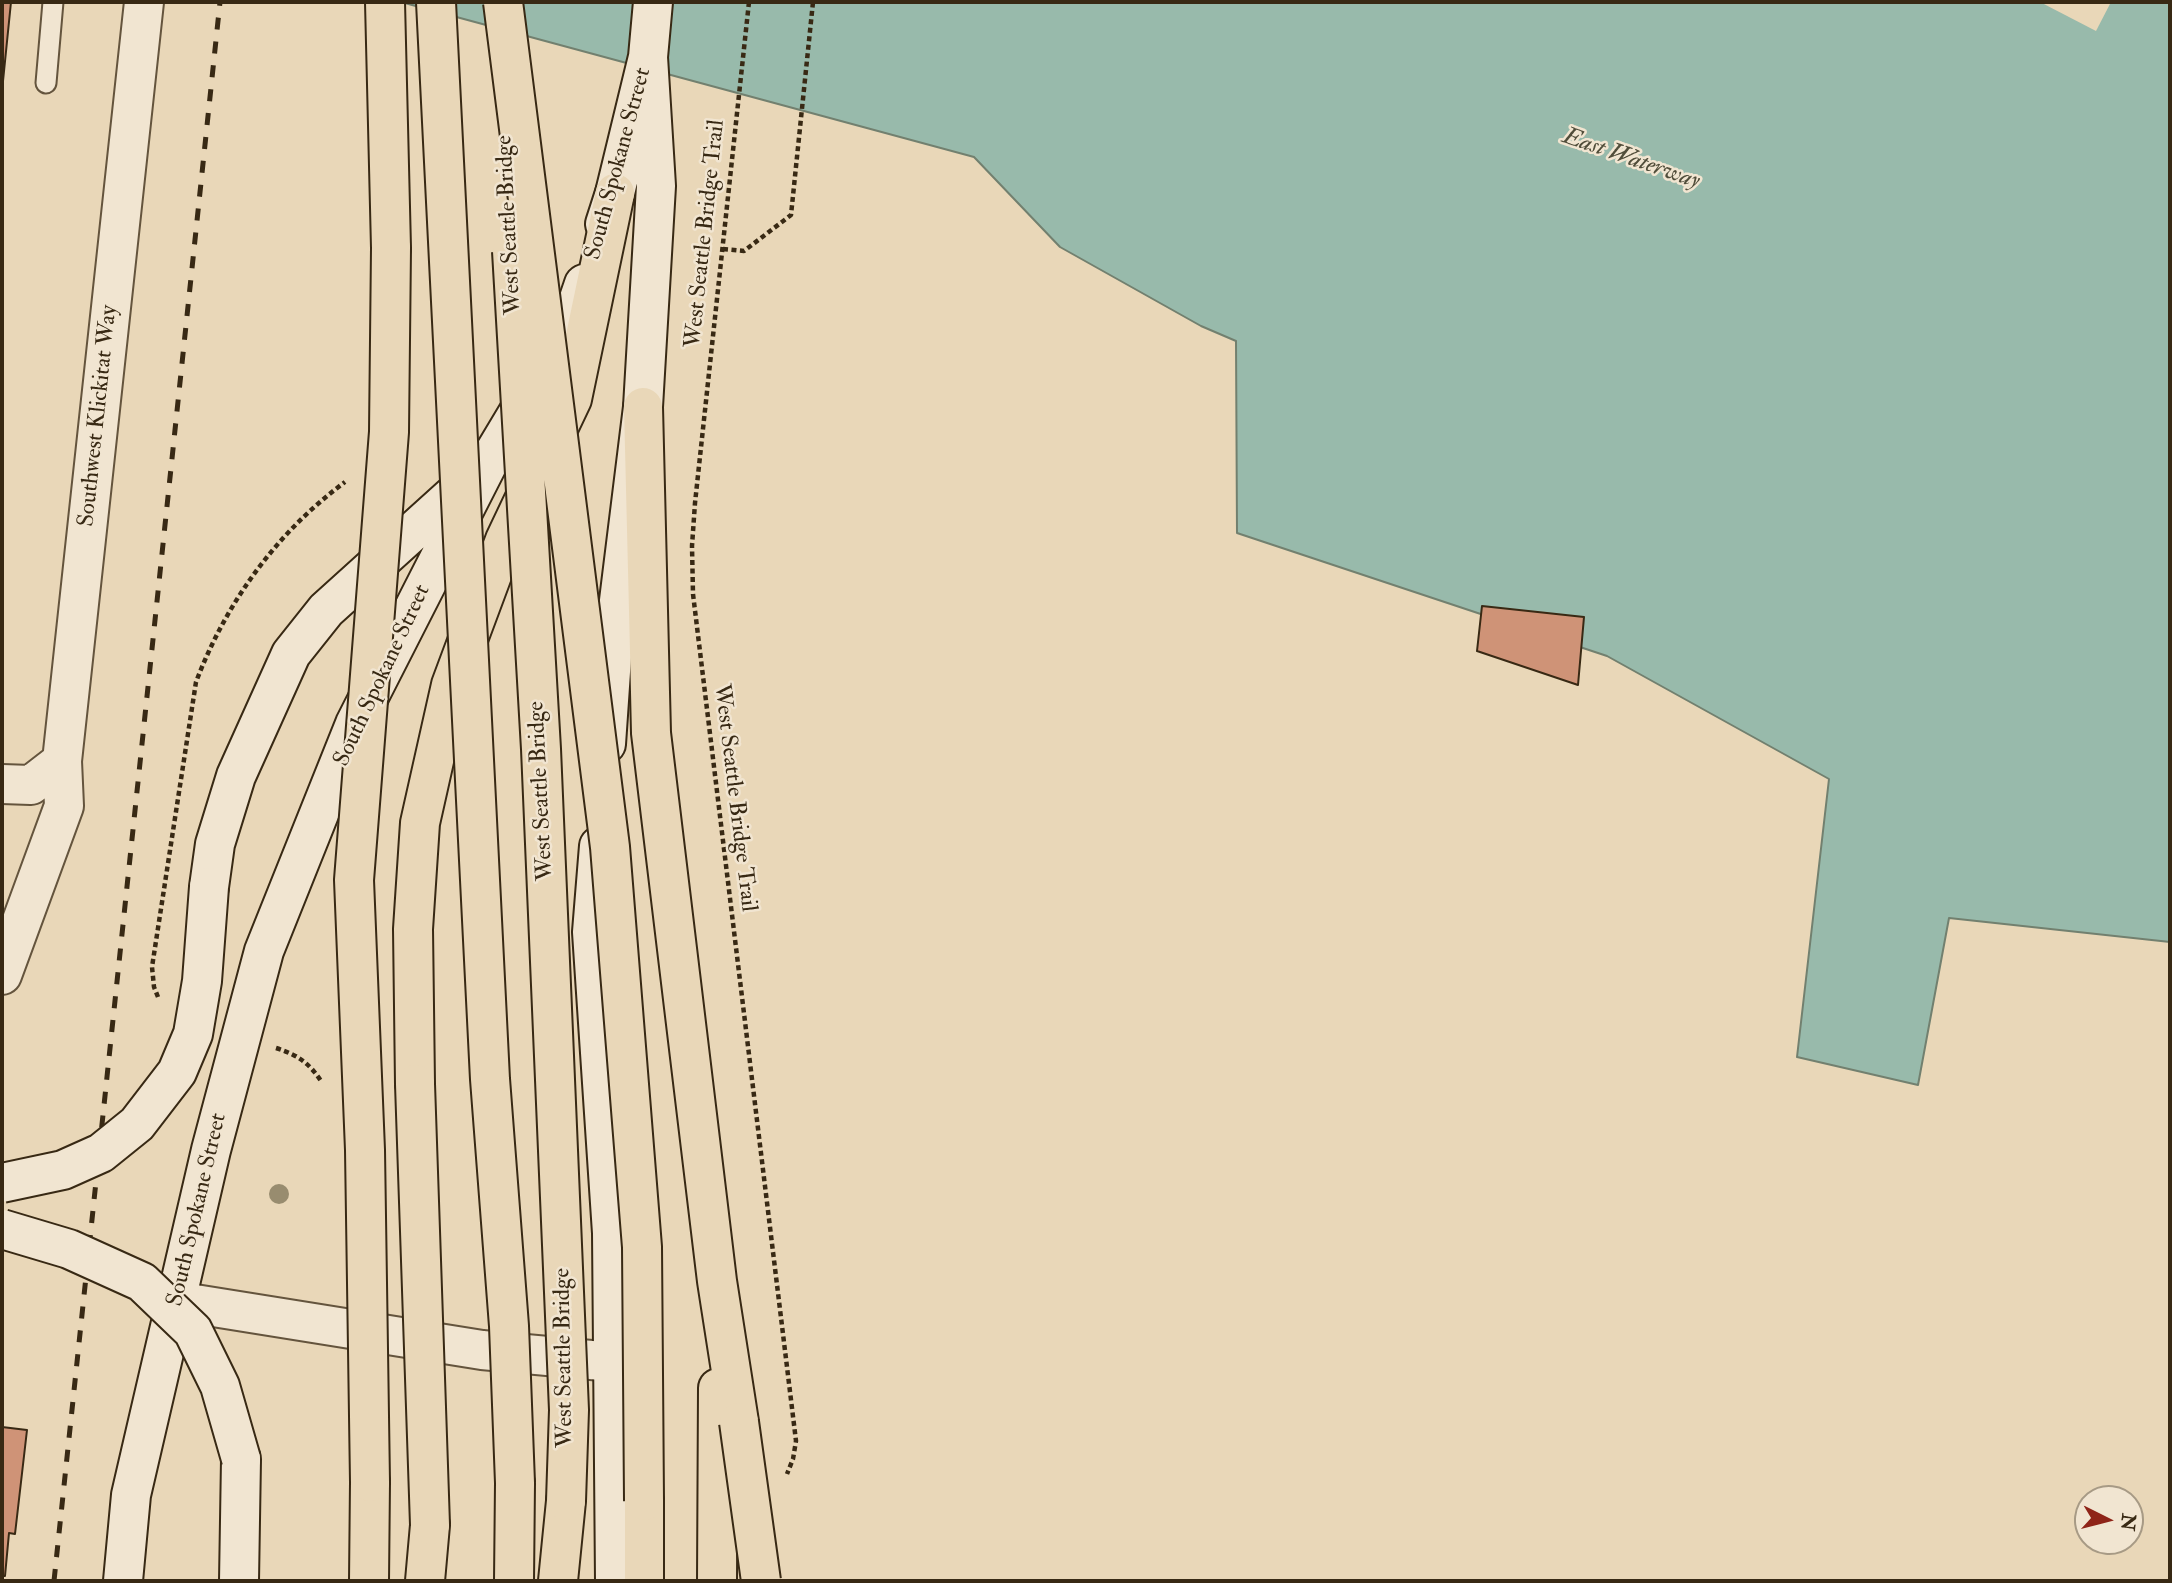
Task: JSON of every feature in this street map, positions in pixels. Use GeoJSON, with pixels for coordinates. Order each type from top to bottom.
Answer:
{"type":"FeatureCollection","features":[{"type":"Feature","properties":{"kind":"highway"},"geometry":{"type":"LineString","coordinates":[[369,1581],[365,1150],[354,880],[389,432],[391,248],[385,2]]}},
{"type":"Feature","properties":{"kind":"highway"},"geometry":{"type":"LineString","coordinates":[[436,2],[490,1080],[509,1326],[515,1483],[513,1581]]}},
{"type":"Feature","properties":{"kind":"highway","name":"West Seattle Bridge"},"geometry":{"type":"LineString","coordinates":[[497,2],[541,749],[569,1410],[566,1501],[558,1581]]}},
{"type":"Feature","properties":{"kind":"highway"},"geometry":{"type":"LineString","coordinates":[[503,2],[587,655],[610,847],[625,1010],[642,1247],[644,1581]]}},
{"type":"Feature","properties":{"kind":"highway"},"geometry":{"type":"LineString","coordinates":[[434,1581],[415,1084],[413,929],[420,823],[451,685],[505,540],[572,400],[615,193]]}},
{"type":"Feature","properties":{"kind":"highway"},"geometry":{"type":"LineString","coordinates":[[643,407],[651,733],[717,1281],[728,1424],[761,1581]]}},
{"type":"Feature","properties":{"kind":"highway"},"geometry":{"type":"LineString","coordinates":[[716,1581],[728,1424]]}},
{"type":"Feature","properties":{"kind":"highway"},"geometry":{"type":"LineString","coordinates":[[425,1581],[430,1525]]}},
{"type":"Feature","properties":{"kind":"main road","name":"Southwest Klickitat Way"},"geometry":{"type":"LineString","coordinates":[[2,975],[64,806],[62,761],[144,2]]}},
{"type":"Feature","properties":{"kind":"main road"},"geometry":{"type":"LineString","coordinates":[[648,57],[653,2]]}},
{"type":"Feature","properties":{"kind":"main road","name":"South Spokane Street"},"geometry":{"type":"LineString","coordinates":[[123,1581],[131,1495],[211,1150],[264,951],[355,724],[488,463],[569,328],[615,193],[648,57]]}},
{"type":"Feature","properties":{"kind":"main road","name":"South Spokane Street"},"geometry":{"type":"LineString","coordinates":[[615,1581],[612,1233],[592,932],[612,657],[643,407],[656,186],[648,57]]}},
{"type":"Feature","properties":{"kind":"main road"},"geometry":{"type":"LineString","coordinates":[[2,1183],[63,1170],[101,1153],[137,1124],[177,1072],[193,1034],[202,981],[215,844],[236,776],[291,654],[326,610],[488,463]]}},
{"type":"Feature","properties":{"kind":"main road"},"geometry":{"type":"LineString","coordinates":[[2,783],[31,785],[62,761]]}},
{"type":"Feature","properties":{"kind":"main road"},"geometry":{"type":"LineString","coordinates":[[2,1229],[69,1249],[142,1282],[192,1331],[220,1386],[241,1459],[239,1581]]}},
{"type":"Feature","properties":{"kind":"main road"},"geometry":{"type":"LineString","coordinates":[[176,1301],[482,1350],[613,1362]]}},
{"type":"Feature","properties":{"kind":"lane"},"geometry":{"type":"LineString","coordinates":[[46,83],[52,2]]}},
{"type":"Feature","properties":{"kind":"path","name":"West Seattle Bridge Trail"},"geometry":{"type":"LineString","coordinates":[[749,2],[695,503],[693,594],[796,1441],[787,1474]]}},
{"type":"Feature","properties":{"kind":"path"},"geometry":{"type":"LineString","coordinates":[[723,250],[744,251],[791,215],[813,2]]}},
{"type":"Feature","properties":{"kind":"water","name":"East Waterway"},"geometry":{"type":"Polygon","coordinates":[[[401,2],[2170,2],[2170,942],[1949,918],[1918,1085],[1797,1057],[1829,779],[1607,656],[1237,533],[1236,341],[1201,326],[1060,247],[974,157],[401,2]]]}},
{"type":"Feature","properties":{"kind":"pier"},"geometry":{"type":"Polygon","coordinates":[[[2040,2],[2111,2],[2096,31],[2040,2]]]}},
{"type":"Feature","properties":{"kind":"building"},"geometry":{"type":"Polygon","coordinates":[[[2,2],[11,2],[2,91],[2,2]]]}},
{"type":"Feature","properties":{"kind":"building"},"geometry":{"type":"Polygon","coordinates":[[[1482,606],[1584,617],[1578,685],[1477,651],[1482,606]]]}},
{"type":"Feature","properties":{"kind":"building"},"geometry":{"type":"Polygon","coordinates":[[[2,1427],[27,1430],[15,1534],[9,1533],[5,1576],[2,1576],[2,1427]]]}},
{"type":"Feature","properties":{"kind":"railway"},"geometry":{"type":"LineString","coordinates":[[54,1581],[220,2]]}}]}
